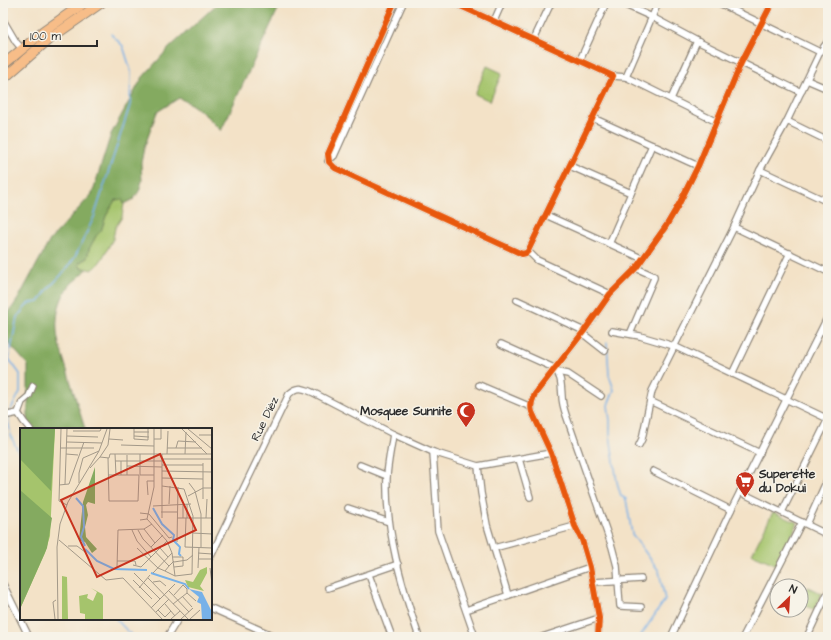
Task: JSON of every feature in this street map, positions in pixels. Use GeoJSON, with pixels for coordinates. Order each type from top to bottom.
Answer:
{"type":"FeatureCollection","features":[{"type":"Feature","properties":{"kind":"main road"},"geometry":{"type":"LineString","coordinates":[[3,65],[43,32],[84,3]]}},
{"type":"Feature","properties":{"kind":"main road"},"geometry":{"type":"LineString","coordinates":[[3,79],[49,39],[101,3]]}},
{"type":"Feature","properties":{"kind":"street"},"geometry":{"type":"LineString","coordinates":[[394,3],[328,154],[328,161],[330,165],[522,254],[528,251],[613,76]]}},
{"type":"Feature","properties":{"kind":"street"},"geometry":{"type":"LineString","coordinates":[[328,161],[334,156],[403,3]]}},
{"type":"Feature","properties":{"kind":"street"},"geometry":{"type":"LineString","coordinates":[[454,3],[613,76],[626,77],[717,122]]}},
{"type":"Feature","properties":{"kind":"street"},"geometry":{"type":"LineString","coordinates":[[494,21],[502,3]]}},
{"type":"Feature","properties":{"kind":"street"},"geometry":{"type":"LineString","coordinates":[[534,40],[551,3]]}},
{"type":"Feature","properties":{"kind":"street"},"geometry":{"type":"LineString","coordinates":[[580,60],[606,3]]}},
{"type":"Feature","properties":{"kind":"street"},"geometry":{"type":"LineString","coordinates":[[621,3],[801,92]]}},
{"type":"Feature","properties":{"kind":"street"},"geometry":{"type":"LineString","coordinates":[[626,77],[658,3]]}},
{"type":"Feature","properties":{"kind":"street"},"geometry":{"type":"LineString","coordinates":[[719,3],[820,52]]}},
{"type":"Feature","properties":{"kind":"street"},"geometry":{"type":"LineString","coordinates":[[598,637],[599,618],[594,582],[590,567],[551,453],[531,407],[532,399],[556,370],[610,294],[636,268],[641,258],[666,226],[676,210],[698,166],[760,24],[772,3]]}},
{"type":"Feature","properties":{"kind":"street"},"geometry":{"type":"LineString","coordinates":[[3,20],[22,49]]}},
{"type":"Feature","properties":{"kind":"street"},"geometry":{"type":"LineString","coordinates":[[671,99],[697,41]]}},
{"type":"Feature","properties":{"kind":"street"},"geometry":{"type":"LineString","coordinates":[[639,445],[642,439],[652,391],[734,227],[760,170],[787,122],[820,52],[828,41]]}},
{"type":"Feature","properties":{"kind":"street"},"geometry":{"type":"LineString","coordinates":[[807,80],[828,89]]}},
{"type":"Feature","properties":{"kind":"street"},"geometry":{"type":"LineString","coordinates":[[593,118],[698,166]]}},
{"type":"Feature","properties":{"kind":"street"},"geometry":{"type":"LineString","coordinates":[[787,122],[828,141]]}},
{"type":"Feature","properties":{"kind":"street"},"geometry":{"type":"LineString","coordinates":[[609,244],[652,145]]}},
{"type":"Feature","properties":{"kind":"street"},"geometry":{"type":"LineString","coordinates":[[570,166],[631,193]]}},
{"type":"Feature","properties":{"kind":"street"},"geometry":{"type":"LineString","coordinates":[[760,170],[828,202]]}},
{"type":"Feature","properties":{"kind":"street"},"geometry":{"type":"LineString","coordinates":[[546,215],[641,258]]}},
{"type":"Feature","properties":{"kind":"street"},"geometry":{"type":"LineString","coordinates":[[734,227],[828,272]]}},
{"type":"Feature","properties":{"kind":"street"},"geometry":{"type":"LineString","coordinates":[[528,251],[537,260],[610,294]]}},
{"type":"Feature","properties":{"kind":"street"},"geometry":{"type":"LineString","coordinates":[[732,374],[790,253]]}},
{"type":"Feature","properties":{"kind":"street"},"geometry":{"type":"LineString","coordinates":[[630,334],[654,278],[654,276],[636,268]]}},
{"type":"Feature","properties":{"kind":"street"},"geometry":{"type":"LineString","coordinates":[[517,300],[583,332],[606,351]]}},
{"type":"Feature","properties":{"kind":"street"},"geometry":{"type":"LineString","coordinates":[[671,637],[785,399],[828,316]]}},
{"type":"Feature","properties":{"kind":"street"},"geometry":{"type":"LineString","coordinates":[[612,331],[648,338],[674,346],[828,420],[782,512]]}},
{"type":"Feature","properties":{"kind":"street"},"geometry":{"type":"LineString","coordinates":[[500,344],[568,374],[601,396]]}},
{"type":"Feature","properties":{"kind":"street"},"geometry":{"type":"LineString","coordinates":[[556,370],[562,384],[562,401],[566,415],[612,547],[617,566],[620,606],[641,608]]}},
{"type":"Feature","properties":{"kind":"street"},"geometry":{"type":"LineString","coordinates":[[17,413],[22,402],[30,396],[33,386]]}},
{"type":"Feature","properties":{"kind":"street"},"geometry":{"type":"LineString","coordinates":[[479,386],[531,407]]}},
{"type":"Feature","properties":{"kind":"street","name":"Rue Dièz"},"geometry":{"type":"LineString","coordinates":[[212,554],[289,394],[295,389],[302,388],[314,393],[433,452],[478,466],[551,453]]}},
{"type":"Feature","properties":{"kind":"street"},"geometry":{"type":"LineString","coordinates":[[650,401],[760,453]]}},
{"type":"Feature","properties":{"kind":"street"},"geometry":{"type":"LineString","coordinates":[[5,414],[17,413]]}},
{"type":"Feature","properties":{"kind":"street"},"geometry":{"type":"LineString","coordinates":[[17,413],[29,428]]}},
{"type":"Feature","properties":{"kind":"street"},"geometry":{"type":"LineString","coordinates":[[394,434],[387,476],[389,522],[408,603],[420,637]]}},
{"type":"Feature","properties":{"kind":"street"},"geometry":{"type":"LineString","coordinates":[[433,452],[438,530],[475,637]]}},
{"type":"Feature","properties":{"kind":"street"},"geometry":{"type":"LineString","coordinates":[[519,459],[530,497]]}},
{"type":"Feature","properties":{"kind":"street"},"geometry":{"type":"LineString","coordinates":[[360,465],[387,476]]}},
{"type":"Feature","properties":{"kind":"street"},"geometry":{"type":"LineString","coordinates":[[478,466],[484,512],[508,595]]}},
{"type":"Feature","properties":{"kind":"street"},"geometry":{"type":"LineString","coordinates":[[653,471],[731,510]]}},
{"type":"Feature","properties":{"kind":"street"},"geometry":{"type":"LineString","coordinates":[[743,637],[828,478]]}},
{"type":"Feature","properties":{"kind":"street"},"geometry":{"type":"LineString","coordinates":[[740,492],[828,535]]}},
{"type":"Feature","properties":{"kind":"street"},"geometry":{"type":"LineString","coordinates":[[348,508],[389,522]]}},
{"type":"Feature","properties":{"kind":"street"},"geometry":{"type":"LineString","coordinates":[[494,548],[575,526]]}},
{"type":"Feature","properties":{"kind":"street"},"geometry":{"type":"LineString","coordinates":[[328,588],[398,564]]}},
{"type":"Feature","properties":{"kind":"street"},"geometry":{"type":"LineString","coordinates":[[466,610],[590,567]]}},
{"type":"Feature","properties":{"kind":"street"},"geometry":{"type":"LineString","coordinates":[[369,575],[392,637]]}},
{"type":"Feature","properties":{"kind":"street"},"geometry":{"type":"LineString","coordinates":[[594,582],[641,578]]}},
{"type":"Feature","properties":{"kind":"street"},"geometry":{"type":"LineString","coordinates":[[3,584],[20,619]]}},
{"type":"Feature","properties":{"kind":"street"},"geometry":{"type":"LineString","coordinates":[[807,637],[828,592]]}},
{"type":"Feature","properties":{"kind":"street"},"geometry":{"type":"LineString","coordinates":[[212,608],[276,637]]}},
{"type":"Feature","properties":{"kind":"street"},"geometry":{"type":"LineString","coordinates":[[542,637],[599,618]]}},
{"type":"Feature","properties":{"kind":"street"},"geometry":{"type":"LineString","coordinates":[[21,620],[29,637]]}},
{"type":"Feature","properties":{"kind":"street"},"geometry":{"type":"LineString","coordinates":[[167,637],[177,620]]}},
{"type":"Feature","properties":{"kind":"green space"},"geometry":{"type":"Polygon","coordinates":[[[218,3],[281,3],[221,131],[202,112],[179,98],[157,112],[144,148],[141,163],[142,181],[139,191],[134,199],[124,204],[122,199],[115,200],[106,216],[101,231],[96,236],[89,249],[87,258],[79,264],[80,267],[87,269],[73,282],[63,295],[58,311],[57,328],[59,344],[85,428],[29,428],[28,365],[3,337],[3,321],[18,299],[50,240],[92,194],[111,134],[142,78],[168,49],[218,3]]]}},
{"type":"Feature","properties":{"kind":"green space"},"geometry":{"type":"Polygon","coordinates":[[[487,66],[502,73],[490,101],[475,94],[487,66]]]}},
{"type":"Feature","properties":{"kind":"green space"},"geometry":{"type":"Polygon","coordinates":[[[122,199],[124,204],[122,217],[115,228],[113,239],[102,259],[92,270],[80,267],[80,262],[87,258],[89,249],[96,236],[101,231],[106,216],[115,200],[122,199]]]}},
{"type":"Feature","properties":{"kind":"green space"},"geometry":{"type":"Polygon","coordinates":[[[773,512],[798,523],[777,565],[752,554],[773,512]]]}},
{"type":"Feature","properties":{"kind":"green space"},"geometry":{"type":"Polygon","coordinates":[[[809,588],[822,594],[814,610],[809,608],[809,588]]]}},
{"type":"Feature","properties":{"kind":"waterway"},"geometry":{"type":"LineString","coordinates":[[9,413],[20,392],[20,374],[9,359],[17,317],[29,303],[39,302],[47,290],[65,271],[75,257],[94,217],[130,105],[131,71],[123,46],[111,34]]}},
{"type":"Feature","properties":{"kind":"waterway"},"geometry":{"type":"LineString","coordinates":[[607,342],[609,375],[614,390],[608,405],[610,435],[617,482],[621,496],[626,499],[632,534],[659,571],[665,600],[641,635],[642,637]]}},
{"type":"Feature","properties":{"kind":"waterway"},"geometry":{"type":"LineString","coordinates":[[9,416],[9,427],[20,454]]}},
{"type":"Feature","properties":{"kind":"waterway"},"geometry":{"type":"LineString","coordinates":[[117,620],[133,637]]}},
{"type":"Feature","properties":{"kind":"cycle path"},"geometry":{"type":"LineString","coordinates":[[394,3],[328,154],[329,162],[335,168],[522,254],[526,253],[613,76],[454,3]]}},
{"type":"Feature","properties":{"kind":"cycle path"},"geometry":{"type":"LineString","coordinates":[[598,637],[599,618],[590,567],[551,453],[532,412],[532,400],[610,294],[636,268],[666,226],[698,166],[741,63],[772,3]]}},
{"type":"Feature","properties":{"kind":"place","name":"Mosquee Sunnite"},"geometry":{"type":"Point","coordinates":[466,428]}},
{"type":"Feature","properties":{"kind":"place","name":"Superette du Dokui"},"geometry":{"type":"Point","coordinates":[745,498]}}]}
